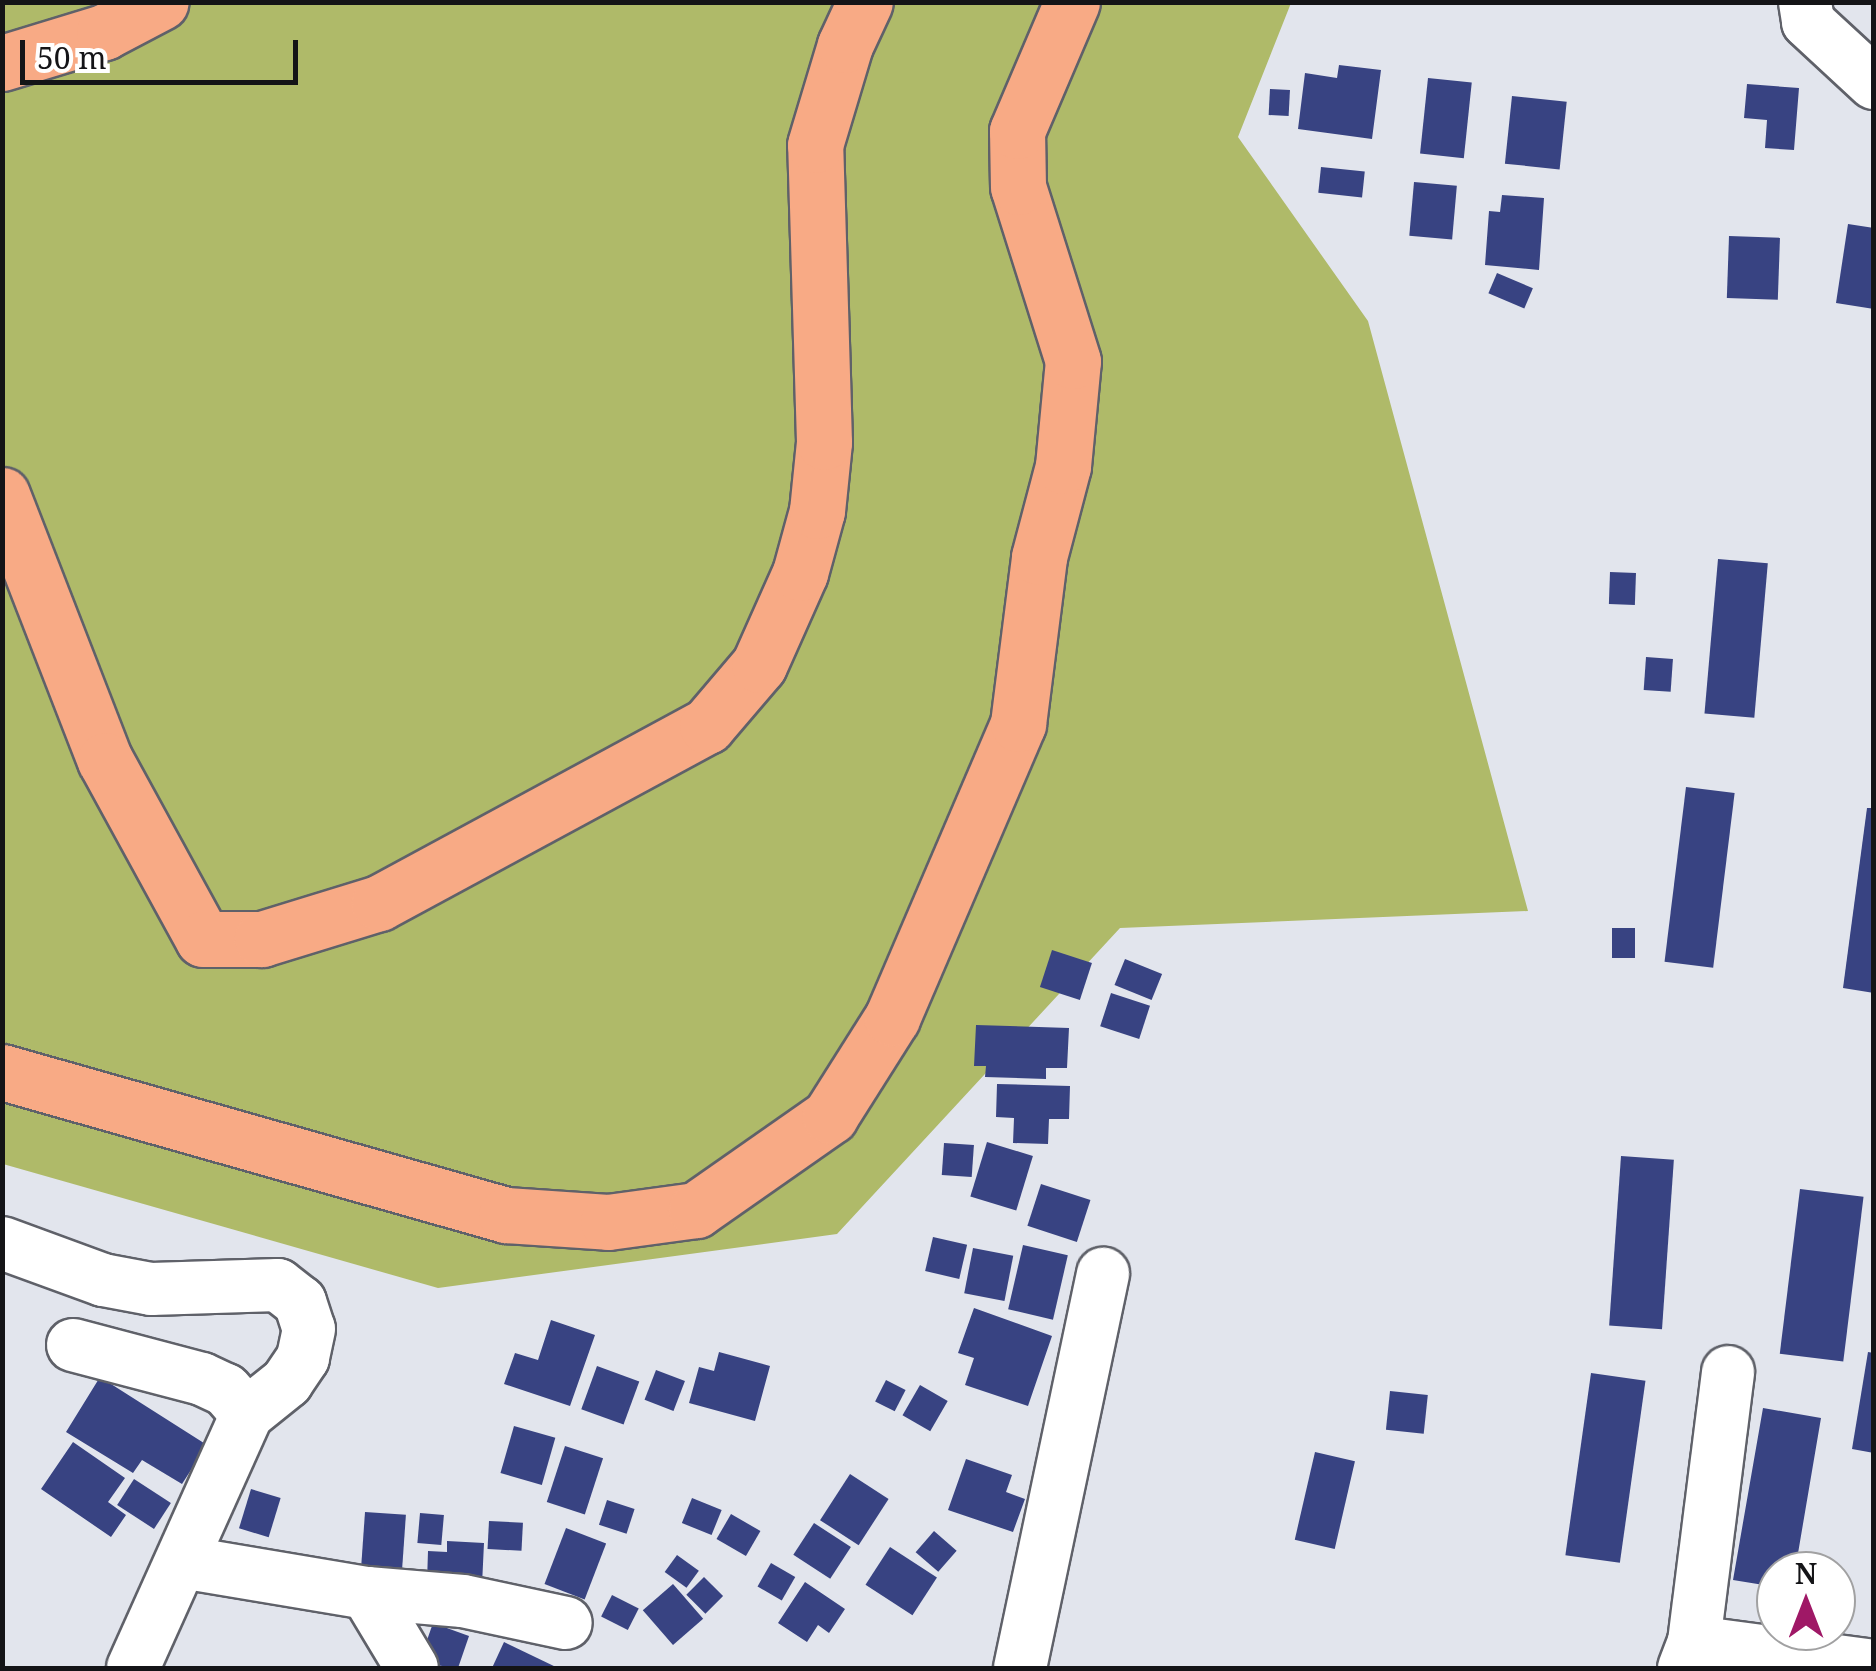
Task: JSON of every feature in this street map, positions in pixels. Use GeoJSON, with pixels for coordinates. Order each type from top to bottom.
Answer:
{"type":"FeatureCollection","features":[{"type":"Feature","properties":{"kind":"highway"},"geometry":{"type":"LineString","coordinates":[[2,63],[104,32],[161,2]]}},
{"type":"Feature","properties":{"kind":"highway"},"geometry":{"type":"LineString","coordinates":[[2,494],[105,760],[203,939],[262,939],[379,904],[707,726],[759,665],[800,573],[817,511],[824,442],[816,146],[845,44],[866,2]]}},
{"type":"Feature","properties":{"kind":"highway"},"geometry":{"type":"LineString","coordinates":[[2,1072],[506,1215],[608,1222],[696,1210],[830,1116],[892,1018],[1018,724],[1039,557],[1063,466],[1073,361],[1018,186],[1017,131],[1072,2]]}},
{"type":"Feature","properties":{"kind":"street"},"geometry":{"type":"LineString","coordinates":[[1806,2],[1808,22],[1874,83]]}},
{"type":"Feature","properties":{"kind":"street"},"geometry":{"type":"LineString","coordinates":[[2,1243],[103,1280],[150,1289],[278,1285],[300,1302],[304,1316],[303,1358],[287,1382],[247,1414],[132,1668]]}},
{"type":"Feature","properties":{"kind":"street"},"geometry":{"type":"LineString","coordinates":[[1020,1668],[1103,1274]]}},
{"type":"Feature","properties":{"kind":"street"},"geometry":{"type":"LineString","coordinates":[[73,1345],[202,1379],[226,1390],[247,1414]]}},
{"type":"Feature","properties":{"kind":"street"},"geometry":{"type":"LineString","coordinates":[[1728,1372],[1689,1655],[1874,1666]]}},
{"type":"Feature","properties":{"kind":"street"},"geometry":{"type":"LineString","coordinates":[[182,1562],[368,1593],[463,1601],[566,1624]]}},
{"type":"Feature","properties":{"kind":"street"},"geometry":{"type":"LineString","coordinates":[[368,1593],[412,1668]]}},
{"type":"Feature","properties":{"kind":"green space"},"geometry":{"type":"Polygon","coordinates":[[[2,3],[1291,3],[1238,137],[1368,321],[1528,911],[1120,928],[837,1234],[438,1288],[3,1164],[2,3]]]}},
{"type":"Feature","properties":{"kind":"building"},"geometry":{"type":"Polygon","coordinates":[[[1339,65],[1381,70],[1372,139],[1298,129],[1305,73],[1337,78],[1339,65]]]}},
{"type":"Feature","properties":{"kind":"building"},"geometry":{"type":"Polygon","coordinates":[[[1428,78],[1472,83],[1464,158],[1420,154],[1428,78]]]}},
{"type":"Feature","properties":{"kind":"building"},"geometry":{"type":"Polygon","coordinates":[[[1747,84],[1799,88],[1794,150],[1765,148],[1767,120],[1744,118],[1747,84]]]}},
{"type":"Feature","properties":{"kind":"building"},"geometry":{"type":"Polygon","coordinates":[[[1270,89],[1290,90],[1289,116],[1269,115],[1270,89]]]}},
{"type":"Feature","properties":{"kind":"building"},"geometry":{"type":"Polygon","coordinates":[[[1512,96],[1567,102],[1560,169],[1505,164],[1512,96]]]}},
{"type":"Feature","properties":{"kind":"building"},"geometry":{"type":"Polygon","coordinates":[[[1321,167],[1365,172],[1362,197],[1318,193],[1321,167]]]}},
{"type":"Feature","properties":{"kind":"building"},"geometry":{"type":"Polygon","coordinates":[[[1414,182],[1457,186],[1452,240],[1409,236],[1414,182]]]}},
{"type":"Feature","properties":{"kind":"building"},"geometry":{"type":"Polygon","coordinates":[[[1502,195],[1544,198],[1539,270],[1485,265],[1489,211],[1500,212],[1502,195]]]}},
{"type":"Feature","properties":{"kind":"building"},"geometry":{"type":"Polygon","coordinates":[[[1848,224],[1874,228],[1874,309],[1836,303],[1848,224]]]}},
{"type":"Feature","properties":{"kind":"building"},"geometry":{"type":"Polygon","coordinates":[[[1729,236],[1780,238],[1778,300],[1727,298],[1729,236]]]}},
{"type":"Feature","properties":{"kind":"building"},"geometry":{"type":"Polygon","coordinates":[[[1497,273],[1533,288],[1524,308],[1488,293],[1497,273]]]}},
{"type":"Feature","properties":{"kind":"building"},"geometry":{"type":"Polygon","coordinates":[[[1718,559],[1768,563],[1754,718],[1704,713],[1718,559]]]}},
{"type":"Feature","properties":{"kind":"building"},"geometry":{"type":"Polygon","coordinates":[[[1610,572],[1636,573],[1635,605],[1609,604],[1610,572]]]}},
{"type":"Feature","properties":{"kind":"building"},"geometry":{"type":"Polygon","coordinates":[[[1646,657],[1673,659],[1671,692],[1644,690],[1646,657]]]}},
{"type":"Feature","properties":{"kind":"building"},"geometry":{"type":"Polygon","coordinates":[[[1686,787],[1735,793],[1713,968],[1665,962],[1686,787]]]}},
{"type":"Feature","properties":{"kind":"building"},"geometry":{"type":"Polygon","coordinates":[[[1867,808],[1874,808],[1874,993],[1843,988],[1867,808]]]}},
{"type":"Feature","properties":{"kind":"building"},"geometry":{"type":"Polygon","coordinates":[[[1612,928],[1635,928],[1635,958],[1612,958],[1612,928]]]}},
{"type":"Feature","properties":{"kind":"building"},"geometry":{"type":"Polygon","coordinates":[[[1052,950],[1092,963],[1080,1000],[1040,987],[1052,950]]]}},
{"type":"Feature","properties":{"kind":"building"},"geometry":{"type":"Polygon","coordinates":[[[1125,959],[1162,974],[1152,1000],[1115,985],[1125,959]]]}},
{"type":"Feature","properties":{"kind":"building"},"geometry":{"type":"Polygon","coordinates":[[[1111,993],[1150,1006],[1139,1039],[1100,1026],[1111,993]]]}},
{"type":"Feature","properties":{"kind":"building"},"geometry":{"type":"Polygon","coordinates":[[[976,1025],[1069,1028],[1067,1068],[1046,1068],[1046,1079],[985,1077],[986,1066],[974,1066],[976,1025]]]}},
{"type":"Feature","properties":{"kind":"building"},"geometry":{"type":"Polygon","coordinates":[[[997,1084],[1070,1086],[1069,1119],[1049,1119],[1048,1144],[1013,1143],[1014,1118],[996,1117],[997,1084]]]}},
{"type":"Feature","properties":{"kind":"building"},"geometry":{"type":"Polygon","coordinates":[[[987,1142],[1033,1156],[1016,1211],[970,1197],[987,1142]]]}},
{"type":"Feature","properties":{"kind":"building"},"geometry":{"type":"Polygon","coordinates":[[[944,1143],[974,1145],[972,1177],[942,1175],[944,1143]]]}},
{"type":"Feature","properties":{"kind":"building"},"geometry":{"type":"Polygon","coordinates":[[[1621,1156],[1674,1160],[1662,1329],[1609,1326],[1621,1156]]]}},
{"type":"Feature","properties":{"kind":"building"},"geometry":{"type":"Polygon","coordinates":[[[1041,1184],[1090,1200],[1077,1242],[1027,1226],[1041,1184]]]}},
{"type":"Feature","properties":{"kind":"building"},"geometry":{"type":"Polygon","coordinates":[[[1800,1189],[1864,1197],[1843,1362],[1780,1354],[1800,1189]]]}},
{"type":"Feature","properties":{"kind":"building"},"geometry":{"type":"Polygon","coordinates":[[[933,1237],[967,1245],[959,1279],[925,1271],[933,1237]]]}},
{"type":"Feature","properties":{"kind":"building"},"geometry":{"type":"Polygon","coordinates":[[[1023,1245],[1068,1255],[1053,1320],[1008,1309],[1023,1245]]]}},
{"type":"Feature","properties":{"kind":"building"},"geometry":{"type":"Polygon","coordinates":[[[973,1248],[1013,1256],[1004,1301],[964,1293],[973,1248]]]}},
{"type":"Feature","properties":{"kind":"building"},"geometry":{"type":"Polygon","coordinates":[[[974,1308],[1052,1336],[1028,1406],[965,1385],[974,1358],[958,1353],[974,1308]]]}},
{"type":"Feature","properties":{"kind":"building"},"geometry":{"type":"Polygon","coordinates":[[[551,1320],[595,1335],[570,1406],[504,1384],[515,1353],[538,1360],[551,1320]]]}},
{"type":"Feature","properties":{"kind":"building"},"geometry":{"type":"Polygon","coordinates":[[[719,1352],[770,1366],[755,1421],[689,1403],[699,1367],[714,1371],[719,1352]]]}},
{"type":"Feature","properties":{"kind":"building"},"geometry":{"type":"Polygon","coordinates":[[[1868,1352],[1874,1353],[1874,1453],[1852,1449],[1868,1352]]]}},
{"type":"Feature","properties":{"kind":"building"},"geometry":{"type":"Polygon","coordinates":[[[597,1366],[639,1381],[624,1425],[581,1409],[597,1366]]]}},
{"type":"Feature","properties":{"kind":"building"},"geometry":{"type":"Polygon","coordinates":[[[656,1370],[685,1381],[673,1411],[645,1400],[656,1370]]]}},
{"type":"Feature","properties":{"kind":"building"},"geometry":{"type":"Polygon","coordinates":[[[1591,1373],[1645,1381],[1620,1563],[1565,1555],[1591,1373]]]}},
{"type":"Feature","properties":{"kind":"building"},"geometry":{"type":"Polygon","coordinates":[[[100,1377],[207,1445],[182,1484],[142,1460],[133,1473],[66,1432],[100,1377]]]}},
{"type":"Feature","properties":{"kind":"building"},"geometry":{"type":"Polygon","coordinates":[[[886,1380],[906,1390],[895,1411],[875,1401],[886,1380]]]}},
{"type":"Feature","properties":{"kind":"building"},"geometry":{"type":"Polygon","coordinates":[[[920,1385],[948,1401],[930,1431],[902,1415],[920,1385]]]}},
{"type":"Feature","properties":{"kind":"building"},"geometry":{"type":"Polygon","coordinates":[[[1390,1391],[1428,1395],[1424,1434],[1386,1430],[1390,1391]]]}},
{"type":"Feature","properties":{"kind":"building"},"geometry":{"type":"Polygon","coordinates":[[[1763,1408],[1821,1418],[1798,1551],[1756,1551],[1756,1584],[1733,1580],[1763,1408]]]}},
{"type":"Feature","properties":{"kind":"building"},"geometry":{"type":"Polygon","coordinates":[[[514,1426],[555,1438],[542,1485],[500,1473],[514,1426]]]}},
{"type":"Feature","properties":{"kind":"building"},"geometry":{"type":"Polygon","coordinates":[[[73,1442],[125,1478],[108,1502],[126,1515],[111,1537],[41,1489],[73,1442]]]}},
{"type":"Feature","properties":{"kind":"building"},"geometry":{"type":"Polygon","coordinates":[[[565,1446],[603,1458],[585,1514],[547,1502],[565,1446]]]}},
{"type":"Feature","properties":{"kind":"building"},"geometry":{"type":"Polygon","coordinates":[[[1315,1452],[1355,1461],[1335,1549],[1295,1540],[1315,1452]]]}},
{"type":"Feature","properties":{"kind":"building"},"geometry":{"type":"Polygon","coordinates":[[[966,1459],[1012,1475],[1006,1492],[1025,1499],[1013,1532],[948,1510],[966,1459]]]}},
{"type":"Feature","properties":{"kind":"building"},"geometry":{"type":"Polygon","coordinates":[[[850,1474],[889,1499],[859,1545],[820,1520],[850,1474]]]}},
{"type":"Feature","properties":{"kind":"building"},"geometry":{"type":"Polygon","coordinates":[[[134,1479],[171,1503],[154,1529],[117,1505],[134,1479]]]}},
{"type":"Feature","properties":{"kind":"building"},"geometry":{"type":"Polygon","coordinates":[[[251,1489],[281,1498],[269,1537],[239,1528],[251,1489]]]}},
{"type":"Feature","properties":{"kind":"building"},"geometry":{"type":"Polygon","coordinates":[[[692,1498],[722,1510],[712,1535],[682,1523],[692,1498]]]}},
{"type":"Feature","properties":{"kind":"building"},"geometry":{"type":"Polygon","coordinates":[[[607,1500],[635,1509],[627,1534],[599,1525],[607,1500]]]}},
{"type":"Feature","properties":{"kind":"building"},"geometry":{"type":"Polygon","coordinates":[[[365,1512],[406,1515],[401,1585],[360,1582],[365,1512]]]}},
{"type":"Feature","properties":{"kind":"building"},"geometry":{"type":"Polygon","coordinates":[[[420,1513],[444,1515],[441,1545],[417,1543],[420,1513]]]}},
{"type":"Feature","properties":{"kind":"building"},"geometry":{"type":"Polygon","coordinates":[[[731,1514],[760,1531],[746,1556],[716,1539],[731,1514]]]}},
{"type":"Feature","properties":{"kind":"building"},"geometry":{"type":"Polygon","coordinates":[[[489,1521],[523,1523],[521,1551],[488,1549],[489,1521]]]}},
{"type":"Feature","properties":{"kind":"building"},"geometry":{"type":"Polygon","coordinates":[[[814,1523],[851,1547],[830,1579],[793,1555],[814,1523]]]}},
{"type":"Feature","properties":{"kind":"building"},"geometry":{"type":"Polygon","coordinates":[[[566,1528],[606,1543],[585,1599],[544,1584],[566,1528]]]}},
{"type":"Feature","properties":{"kind":"building"},"geometry":{"type":"Polygon","coordinates":[[[934,1531],[957,1551],[938,1572],[916,1552],[934,1531]]]}},
{"type":"Feature","properties":{"kind":"building"},"geometry":{"type":"Polygon","coordinates":[[[447,1541],[484,1543],[482,1585],[427,1582],[428,1551],[447,1552],[447,1541]]]}},
{"type":"Feature","properties":{"kind":"building"},"geometry":{"type":"Polygon","coordinates":[[[890,1547],[937,1577],[912,1615],[865,1585],[890,1547]]]}},
{"type":"Feature","properties":{"kind":"building"},"geometry":{"type":"Polygon","coordinates":[[[677,1555],[699,1571],[686,1588],[665,1572],[677,1555]]]}},
{"type":"Feature","properties":{"kind":"building"},"geometry":{"type":"Polygon","coordinates":[[[771,1563],[795,1577],[782,1600],[758,1586],[771,1563]]]}},
{"type":"Feature","properties":{"kind":"building"},"geometry":{"type":"Polygon","coordinates":[[[704,1577],[723,1596],[705,1614],[686,1595],[704,1577]]]}},
{"type":"Feature","properties":{"kind":"building"},"geometry":{"type":"Polygon","coordinates":[[[805,1582],[845,1609],[829,1633],[818,1625],[807,1642],[778,1623],[805,1582]]]}},
{"type":"Feature","properties":{"kind":"building"},"geometry":{"type":"Polygon","coordinates":[[[673,1584],[703,1619],[673,1645],[643,1610],[673,1584]]]}},
{"type":"Feature","properties":{"kind":"building"},"geometry":{"type":"Polygon","coordinates":[[[612,1595],[639,1609],[628,1630],[601,1616],[612,1595]]]}},
{"type":"Feature","properties":{"kind":"building"},"geometry":{"type":"Polygon","coordinates":[[[433,1623],[469,1636],[458,1668],[419,1663],[433,1623]]]}},
{"type":"Feature","properties":{"kind":"building"},"geometry":{"type":"Polygon","coordinates":[[[504,1642],[558,1668],[492,1668],[504,1642]]]}}]}
